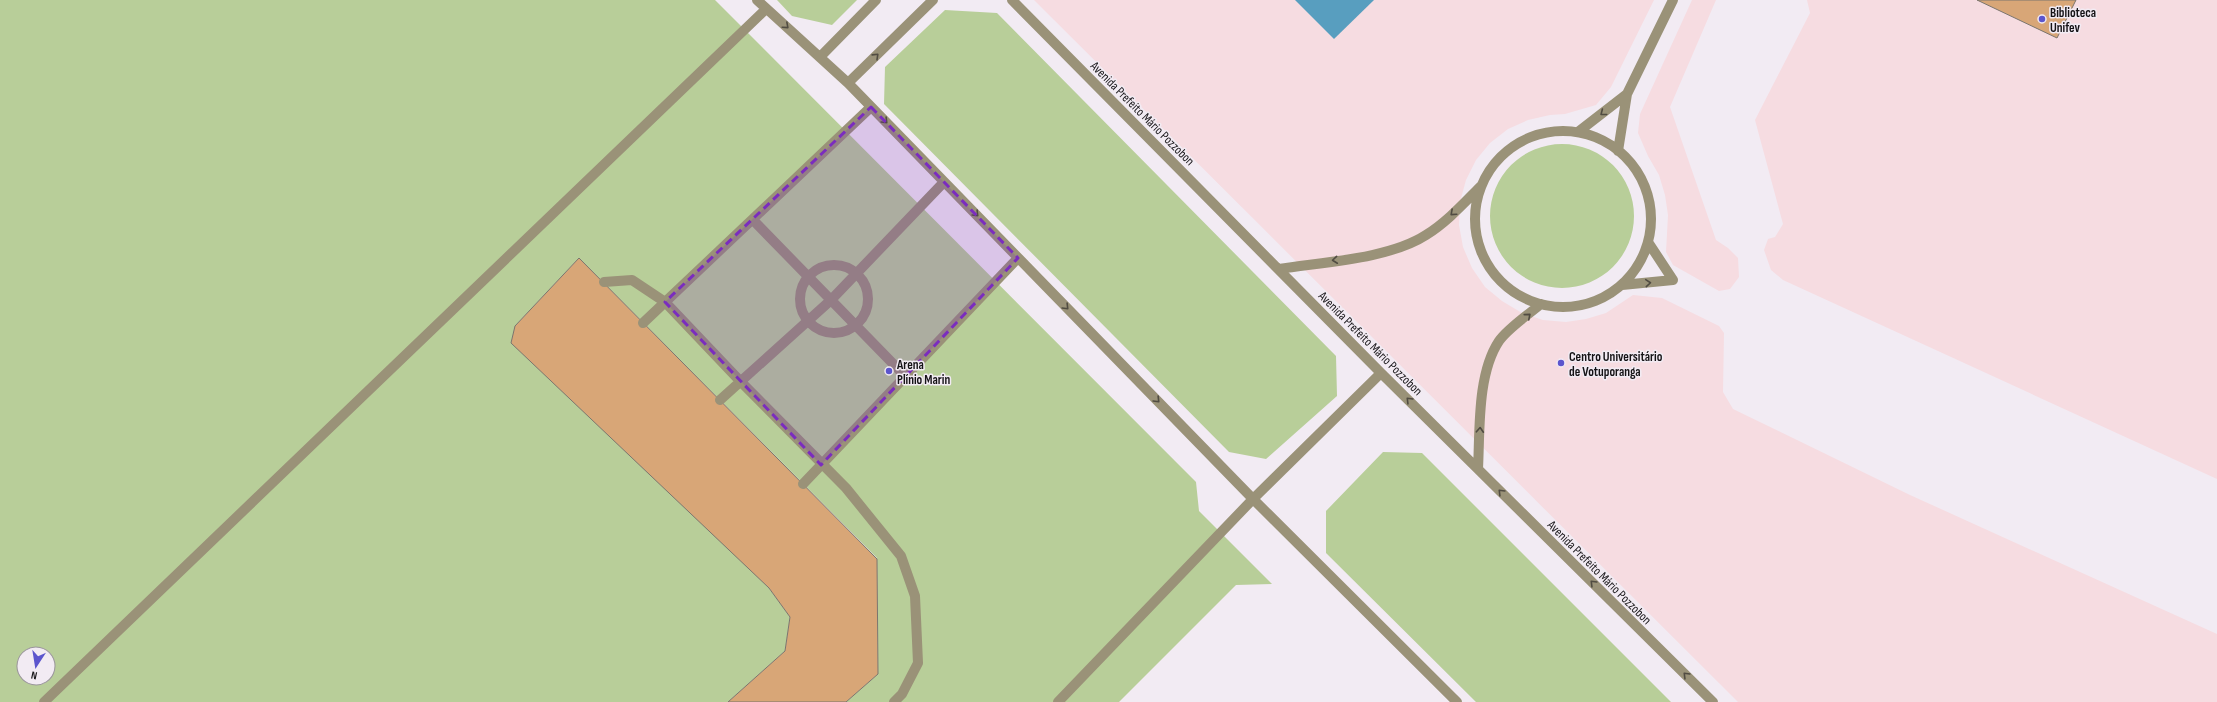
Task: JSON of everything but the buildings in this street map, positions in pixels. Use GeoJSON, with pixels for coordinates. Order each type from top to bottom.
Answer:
{"type":"FeatureCollection","features":[{"type":"Feature","properties":{"kind":"street"},"geometry":{"type":"LineString","coordinates":[[757,0],[848,83],[1253,499],[1457,702]]}},
{"type":"Feature","properties":{"kind":"street"},"geometry":{"type":"LineString","coordinates":[[820,56],[876,0]]}},
{"type":"Feature","properties":{"kind":"street"},"geometry":{"type":"LineString","coordinates":[[848,83],[933,0]]}},
{"type":"Feature","properties":{"kind":"street","name":"Avenida Prefeito Mário Pozzobon"},"geometry":{"type":"LineString","coordinates":[[1012,0],[1381,373],[1713,702]]}},
{"type":"Feature","properties":{"kind":"street"},"geometry":{"type":"LineString","coordinates":[[1618,150],[1627,94],[1672,0]]}},
{"type":"Feature","properties":{"kind":"street"},"geometry":{"type":"LineString","coordinates":[[44,702],[766,9]]}},
{"type":"Feature","properties":{"kind":"street"},"geometry":{"type":"LineString","coordinates":[[1578,132],[1627,94]]}},
{"type":"Feature","properties":{"kind":"street"},"geometry":{"type":"LineString","coordinates":[[643,322],[753,220],[871,107]]}},
{"type":"Feature","properties":{"kind":"street"},"geometry":{"type":"LineString","coordinates":[[1558,131],[1578,132],[1599,139],[1618,150],[1634,166],[1645,185],[1651,206],[1651,228],[1648,242],[1637,268],[1622,285],[1605,298],[1584,305],[1562,307],[1541,304],[1514,292],[1503,283],[1489,266],[1479,247],[1475,225],[1476,206],[1481,186],[1491,169],[1499,159],[1520,143],[1538,135],[1558,131]]}},
{"type":"Feature","properties":{"kind":"street"},"geometry":{"type":"LineString","coordinates":[[720,400],[831,300],[944,182]]}},
{"type":"Feature","properties":{"kind":"street"},"geometry":{"type":"LineString","coordinates":[[1279,269],[1353,258],[1402,247],[1426,235],[1481,186]]}},
{"type":"Feature","properties":{"kind":"street"},"geometry":{"type":"LineString","coordinates":[[753,220],[906,377]]}},
{"type":"Feature","properties":{"kind":"street"},"geometry":{"type":"LineString","coordinates":[[1622,285],[1673,280],[1648,242]]}},
{"type":"Feature","properties":{"kind":"street"},"geometry":{"type":"LineString","coordinates":[[803,484],[1018,258]]}},
{"type":"Feature","properties":{"kind":"street"},"geometry":{"type":"LineString","coordinates":[[832,265],[844,267],[856,274],[867,290],[868,302],[866,312],[856,325],[841,333],[831,333],[818,330],[807,321],[801,311],[799,298],[802,286],[808,276],[820,268],[832,265]]}},
{"type":"Feature","properties":{"kind":"street"},"geometry":{"type":"LineString","coordinates":[[604,282],[632,280],[665,302],[821,465],[846,488],[901,556],[915,596],[918,663],[902,694],[894,702]]}},
{"type":"Feature","properties":{"kind":"street"},"geometry":{"type":"LineString","coordinates":[[1478,469],[1483,392],[1491,359],[1500,340],[1541,304]]}},
{"type":"Feature","properties":{"kind":"street"},"geometry":{"type":"LineString","coordinates":[[1058,702],[1253,499],[1381,373]]}},
{"type":"Feature","properties":{"kind":"highlighted area"},"geometry":{"type":"Polygon","coordinates":[[[871,107],[1018,258],[821,465],[665,302],[871,107]]]}},
{"type":"Feature","properties":{"kind":"shaded area","name":"Centro Universitário de Votuporanga"},"geometry":{"type":"Polygon","coordinates":[[[1034,0],[1654,0],[1611,87],[1596,105],[1565,114],[1550,115],[1528,120],[1508,129],[1490,143],[1476,160],[1466,180],[1460,202],[1459,225],[1463,247],[1472,268],[1485,287],[1502,301],[1522,313],[1543,320],[1566,322],[1586,319],[1606,313],[1633,295],[1662,298],[1719,326],[1724,333],[1723,392],[1733,409],[1910,495],[2217,634],[2217,702],[1738,702],[1034,0]]]}},
{"type":"Feature","properties":{"kind":"shaded area"},"geometry":{"type":"Polygon","coordinates":[[[1692,0],[1716,0],[1670,107],[1716,240],[1728,248],[1738,258],[1739,277],[1730,289],[1719,291],[1673,265],[1666,252],[1668,215],[1665,195],[1659,175],[1648,156],[1638,133],[1640,114],[1692,0]]]}},
{"type":"Feature","properties":{"kind":"shaded area"},"geometry":{"type":"Polygon","coordinates":[[[1807,0],[2217,0],[2217,479],[1783,280],[1771,270],[1764,250],[1768,239],[1775,237],[1783,224],[1755,120],[1810,13],[1807,0]]]}},
{"type":"Feature","properties":{"kind":"green space"},"geometry":{"type":"Polygon","coordinates":[[[0,0],[715,0],[1196,482],[1199,511],[1272,584],[1236,585],[1119,702],[846,702],[878,674],[877,558],[579,258],[515,326],[769,588],[790,617],[785,651],[728,702],[0,702],[0,0]]]}},
{"type":"Feature","properties":{"kind":"green space"},"geometry":{"type":"Polygon","coordinates":[[[777,0],[857,0],[832,25],[792,16],[777,0]]]}},
{"type":"Feature","properties":{"kind":"green space"},"geometry":{"type":"Polygon","coordinates":[[[945,10],[997,13],[1336,356],[1337,396],[1266,459],[1229,452],[884,104],[885,67],[945,10]]]}},
{"type":"Feature","properties":{"kind":"green space"},"geometry":{"type":"Polygon","coordinates":[[[1555,144],[1569,144],[1596,152],[1608,160],[1618,170],[1629,188],[1633,202],[1633,230],[1629,244],[1618,262],[1608,272],[1590,283],[1569,288],[1555,288],[1528,280],[1516,272],[1506,262],[1495,244],[1490,223],[1490,209],[1498,182],[1506,170],[1516,160],[1534,149],[1555,144]]]}},
{"type":"Feature","properties":{"kind":"green space"},"geometry":{"type":"Polygon","coordinates":[[[1383,452],[1422,453],[1671,702],[1476,702],[1326,553],[1326,511],[1383,452]]]}},
{"type":"Feature","properties":{"kind":"water"},"geometry":{"type":"Polygon","coordinates":[[[1295,0],[1374,0],[1334,39],[1295,0]]]}},
{"type":"Feature","properties":{"kind":"place","name":"Biblioteca Unifev"},"geometry":{"type":"Point","coordinates":[2042,19]}},
{"type":"Feature","properties":{"kind":"place","name":"Centro Universitário de Votuporanga"},"geometry":{"type":"Point","coordinates":[1561,363]}},
{"type":"Feature","properties":{"kind":"place","name":"Arena Plínio Marin"},"geometry":{"type":"Point","coordinates":[889,371]}}]}
